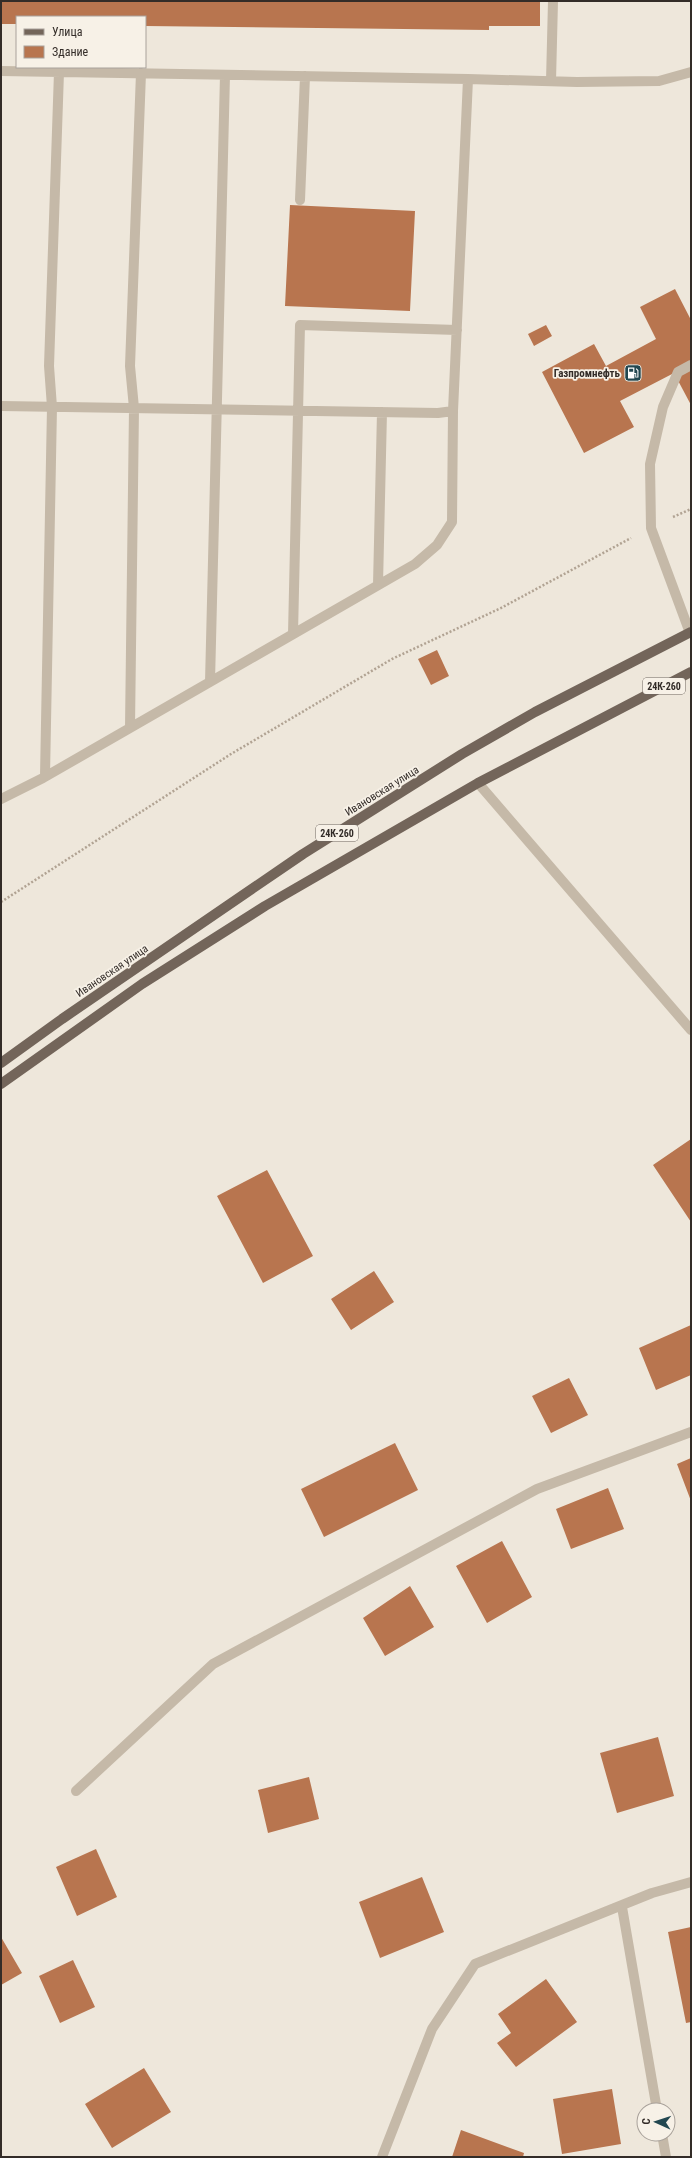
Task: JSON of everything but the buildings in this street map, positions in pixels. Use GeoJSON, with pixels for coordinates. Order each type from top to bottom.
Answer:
{"type":"FeatureCollection","features":[{"type":"Feature","properties":{"kind":"main road","name":"Ивановская улица"},"geometry":{"type":"LineString","coordinates":[[1,1063],[62,1019],[303,854],[456,758],[535,712],[691,632]]}},
{"type":"Feature","properties":{"kind":"main road","name":"24К-260"},"geometry":{"type":"LineString","coordinates":[[1,1084],[142,984],[240,922],[478,783],[691,672]]}},
{"type":"Feature","properties":{"kind":"street"},"geometry":{"type":"LineString","coordinates":[[551,81],[553,1]]}},
{"type":"Feature","properties":{"kind":"street"},"geometry":{"type":"LineString","coordinates":[[1,71],[551,81],[659,81],[691,72]]}},
{"type":"Feature","properties":{"kind":"street"},"geometry":{"type":"LineString","coordinates":[[45,776],[52,407],[49,366],[59,72]]}},
{"type":"Feature","properties":{"kind":"street"},"geometry":{"type":"LineString","coordinates":[[130,728],[134,408],[130,366],[141,73]]}},
{"type":"Feature","properties":{"kind":"street"},"geometry":{"type":"LineString","coordinates":[[210,682],[225,75]]}},
{"type":"Feature","properties":{"kind":"street"},"geometry":{"type":"LineString","coordinates":[[300,200],[305,76]]}},
{"type":"Feature","properties":{"kind":"street"},"geometry":{"type":"LineString","coordinates":[[1,799],[130,728],[415,564],[437,545],[452,522],[453,411],[468,79]]}},
{"type":"Feature","properties":{"kind":"street"},"geometry":{"type":"LineString","coordinates":[[293,634],[300,325],[457,330]]}},
{"type":"Feature","properties":{"kind":"street"},"geometry":{"type":"LineString","coordinates":[[691,366],[678,372],[662,413],[650,464],[651,528],[691,632]]}},
{"type":"Feature","properties":{"kind":"street"},"geometry":{"type":"LineString","coordinates":[[1,406],[382,412],[453,411]]}},
{"type":"Feature","properties":{"kind":"street"},"geometry":{"type":"LineString","coordinates":[[378,585],[382,412]]}},
{"type":"Feature","properties":{"kind":"street"},"geometry":{"type":"LineString","coordinates":[[478,783],[691,1030]]}},
{"type":"Feature","properties":{"kind":"street"},"geometry":{"type":"LineString","coordinates":[[76,1791],[212,1664],[537,1489],[691,1432]]}},
{"type":"Feature","properties":{"kind":"street"},"geometry":{"type":"LineString","coordinates":[[382,2157],[432,2029],[474,1964],[622,1907],[652,1893],[691,1882]]}},
{"type":"Feature","properties":{"kind":"street"},"geometry":{"type":"LineString","coordinates":[[622,1907],[656,2102]]}},
{"type":"Feature","properties":{"kind":"street"},"geometry":{"type":"LineString","coordinates":[[663,2142],[666,2157]]}},
{"type":"Feature","properties":{"kind":"path"},"geometry":{"type":"LineString","coordinates":[[1,902],[231,754],[392,659],[501,608],[651,528],[691,509]]}},
{"type":"Feature","properties":{"kind":"place","name":"Газпромнефть"},"geometry":{"type":"Point","coordinates":[633,373]}}]}
